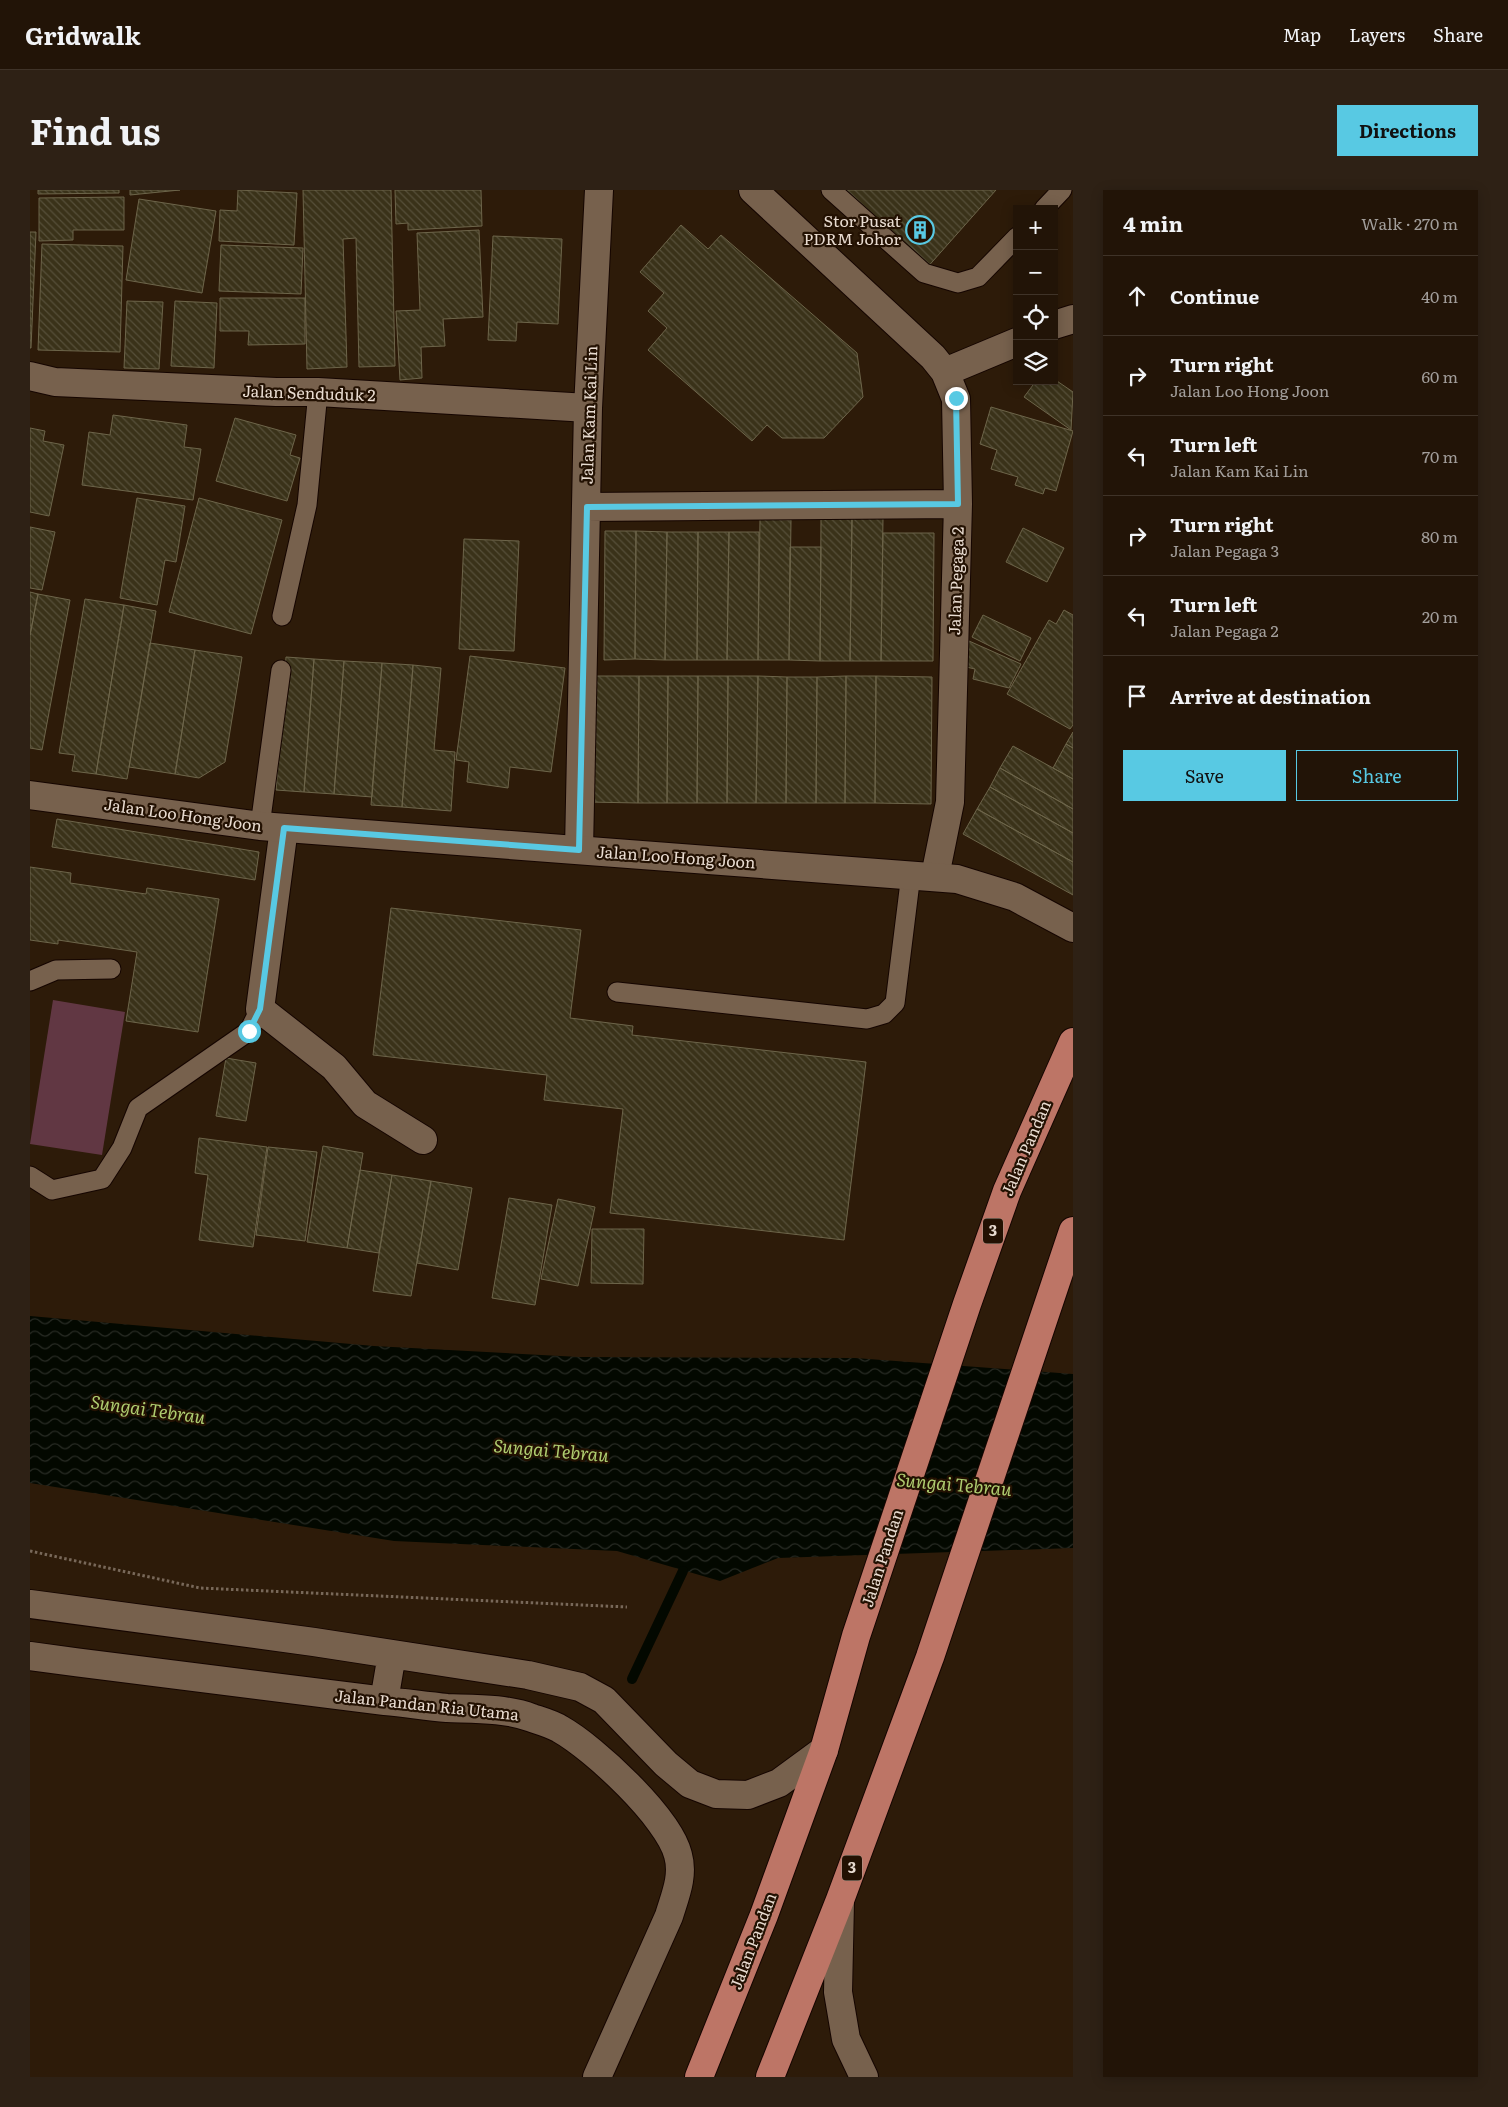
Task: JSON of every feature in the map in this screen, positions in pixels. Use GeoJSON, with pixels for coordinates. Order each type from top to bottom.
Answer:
{"type":"FeatureCollection","features":[{"type":"Feature","properties":{"kind":"highway","name":"Jalan Pandan"},"geometry":{"type":"LineString","coordinates":[[699,2077],[764,1915],[824,1750],[856,1636],[966,1304],[1010,1183],[1073,1042]]}},
{"type":"Feature","properties":{"kind":"highway","name":"3"},"geometry":{"type":"LineString","coordinates":[[770,2077],[840,1900],[930,1656],[1042,1319],[1073,1232]]}},
{"type":"Feature","properties":{"kind":"street","name":"Jalan Kam Kai Lin"},"geometry":{"type":"LineString","coordinates":[[579,850],[588,408],[599,190]]}},
{"type":"Feature","properties":{"kind":"street","name":"Jalan Pegaga 2"},"geometry":{"type":"LineString","coordinates":[[753,190],[933,357],[945,372],[956,398],[958,504],[950,802],[923,875]]}},
{"type":"Feature","properties":{"kind":"street"},"geometry":{"type":"LineString","coordinates":[[1058,324],[1073,318]]}},
{"type":"Feature","properties":{"kind":"street"},"geometry":{"type":"LineString","coordinates":[[945,372],[1013,344]]}},
{"type":"Feature","properties":{"kind":"street","name":"Jalan Senduduk 2"},"geometry":{"type":"LineString","coordinates":[[30,376],[55,382],[276,392],[318,392],[588,408]]}},
{"type":"Feature","properties":{"kind":"street"},"geometry":{"type":"LineString","coordinates":[[587,507],[958,504]]}},
{"type":"Feature","properties":{"kind":"street","name":"Jalan Loo Hong Joon"},"geometry":{"type":"LineString","coordinates":[[30,795],[272,827],[957,879],[1015,897],[1073,928]]}},
{"type":"Feature","properties":{"kind":"street"},"geometry":{"type":"LineString","coordinates":[[272,827],[260,1009],[334,1068],[365,1104],[423,1140]]}},
{"type":"Feature","properties":{"kind":"street"},"geometry":{"type":"LineString","coordinates":[[30,1604],[392,1654],[528,1675],[580,1687],[604,1700],[666,1764],[690,1784],[716,1794],[748,1795],[779,1783],[824,1750]]}},
{"type":"Feature","properties":{"kind":"street"},"geometry":{"type":"LineString","coordinates":[[384,1701],[392,1654]]}},
{"type":"Feature","properties":{"kind":"street","name":"Jalan Pandan Ria Utama"},"geometry":{"type":"LineString","coordinates":[[30,1656],[384,1701],[486,1710],[529,1716],[560,1729],[586,1747],[634,1791],[663,1825],[678,1854],[680,1869],[678,1890],[597,2077]]}},
{"type":"Feature","properties":{"kind":"street"},"geometry":{"type":"LineString","coordinates":[[840,1900],[838,1992],[846,2039],[864,2077]]}},
{"type":"Feature","properties":{"kind":"lane"},"geometry":{"type":"LineString","coordinates":[[831,190],[924,273],[958,283],[978,277],[1013,241]]}},
{"type":"Feature","properties":{"kind":"lane"},"geometry":{"type":"LineString","coordinates":[[1048,205],[1062,190]]}},
{"type":"Feature","properties":{"kind":"lane"},"geometry":{"type":"LineString","coordinates":[[282,616],[307,505],[318,392]]}},
{"type":"Feature","properties":{"kind":"lane"},"geometry":{"type":"LineString","coordinates":[[272,827],[281,670]]}},
{"type":"Feature","properties":{"kind":"lane"},"geometry":{"type":"LineString","coordinates":[[617,992],[868,1019],[884,1014],[895,1004],[923,875]]}},
{"type":"Feature","properties":{"kind":"lane"},"geometry":{"type":"LineString","coordinates":[[30,981],[56,970],[111,969]]}},
{"type":"Feature","properties":{"kind":"lane"},"geometry":{"type":"LineString","coordinates":[[30,1176],[52,1190],[102,1179],[122,1148],[138,1108],[249,1031],[260,1009]]}},
{"type":"Feature","properties":{"kind":"path"},"geometry":{"type":"LineString","coordinates":[[30,1551],[200,1588],[627,1607]]}},
{"type":"Feature","properties":{"kind":"shaded area"},"geometry":{"type":"Polygon","coordinates":[[[53,1000],[125,1012],[102,1155],[30,1144],[53,1000]]]}},
{"type":"Feature","properties":{"kind":"water","name":"Sungai Tebrau"},"geometry":{"type":"Polygon","coordinates":[[[30,1316],[374,1346],[580,1357],[855,1358],[1073,1374],[1073,1548],[778,1558],[720,1581],[617,1551],[394,1541],[30,1483],[30,1316]]]}},
{"type":"Feature","properties":{"kind":"building"},"geometry":{"type":"Polygon","coordinates":[[[38,190],[119,190],[119,193],[38,194],[38,190]]]}},
{"type":"Feature","properties":{"kind":"building"},"geometry":{"type":"Polygon","coordinates":[[[130,190],[180,190],[130,195],[130,190]]]}},
{"type":"Feature","properties":{"kind":"building"},"geometry":{"type":"Polygon","coordinates":[[[238,190],[297,193],[294,245],[219,241],[220,210],[237,211],[238,190]]]}},
{"type":"Feature","properties":{"kind":"building"},"geometry":{"type":"Polygon","coordinates":[[[303,190],[391,190],[395,366],[359,367],[356,238],[343,239],[347,367],[307,369],[303,190]]]}},
{"type":"Feature","properties":{"kind":"building"},"geometry":{"type":"Polygon","coordinates":[[[395,190],[481,190],[482,226],[408,230],[408,223],[396,224],[395,190]]]}},
{"type":"Feature","properties":{"kind":"building","name":"Stor Pusat PDRM Johor"},"geometry":{"type":"Polygon","coordinates":[[[835,190],[996,190],[925,270],[835,190]]]}},
{"type":"Feature","properties":{"kind":"building"},"geometry":{"type":"Polygon","coordinates":[[[124,197],[124,230],[73,230],[73,240],[39,241],[39,198],[124,197]]]}},
{"type":"Feature","properties":{"kind":"building"},"geometry":{"type":"Polygon","coordinates":[[[139,199],[216,211],[202,293],[126,280],[139,199]]]}},
{"type":"Feature","properties":{"kind":"building"},"geometry":{"type":"Polygon","coordinates":[[[681,225],[708,249],[721,235],[857,353],[863,397],[824,438],[782,438],[767,425],[752,441],[648,350],[667,328],[648,311],[664,293],[640,272],[681,225]]]}},
{"type":"Feature","properties":{"kind":"building"},"geometry":{"type":"Polygon","coordinates":[[[479,230],[483,317],[443,319],[445,346],[421,347],[422,378],[400,380],[396,311],[420,310],[417,233],[479,230]]]}},
{"type":"Feature","properties":{"kind":"building"},"geometry":{"type":"Polygon","coordinates":[[[30,232],[36,232],[31,348],[30,348],[30,232]]]}},
{"type":"Feature","properties":{"kind":"building"},"geometry":{"type":"Polygon","coordinates":[[[493,236],[562,239],[558,324],[517,322],[516,341],[488,340],[493,236]]]}},
{"type":"Feature","properties":{"kind":"building"},"geometry":{"type":"Polygon","coordinates":[[[42,244],[123,246],[120,352],[38,350],[42,244]]]}},
{"type":"Feature","properties":{"kind":"building"},"geometry":{"type":"Polygon","coordinates":[[[221,245],[303,248],[301,294],[219,291],[221,245]]]}},
{"type":"Feature","properties":{"kind":"building"},"geometry":{"type":"Polygon","coordinates":[[[220,298],[305,298],[305,344],[248,345],[249,331],[220,331],[220,298]]]}},
{"type":"Feature","properties":{"kind":"building"},"geometry":{"type":"Polygon","coordinates":[[[127,301],[163,302],[159,369],[124,368],[127,301]]]}},
{"type":"Feature","properties":{"kind":"building"},"geometry":{"type":"Polygon","coordinates":[[[175,301],[217,303],[214,368],[171,366],[175,301]]]}},
{"type":"Feature","properties":{"kind":"building"},"geometry":{"type":"Polygon","coordinates":[[[1058,382],[1073,392],[1071,430],[1024,397],[1033,385],[1058,385],[1058,382]]]}},
{"type":"Feature","properties":{"kind":"building"},"geometry":{"type":"Polygon","coordinates":[[[991,407],[1073,431],[1056,491],[1045,488],[1043,494],[1015,485],[1018,477],[991,469],[997,450],[980,444],[991,407]]]}},
{"type":"Feature","properties":{"kind":"building"},"geometry":{"type":"Polygon","coordinates":[[[113,415],[187,425],[184,447],[201,449],[193,500],[82,485],[89,432],[110,435],[113,415]]]}},
{"type":"Feature","properties":{"kind":"building"},"geometry":{"type":"Polygon","coordinates":[[[235,418],[296,435],[290,455],[300,458],[287,501],[216,481],[235,418]]]}},
{"type":"Feature","properties":{"kind":"building"},"geometry":{"type":"Polygon","coordinates":[[[30,428],[45,431],[43,441],[64,445],[49,516],[30,512],[30,428]]]}},
{"type":"Feature","properties":{"kind":"building"},"geometry":{"type":"Polygon","coordinates":[[[137,498],[185,506],[176,562],[165,560],[157,605],[120,598],[137,498]]]}},
{"type":"Feature","properties":{"kind":"building"},"geometry":{"type":"Polygon","coordinates":[[[199,498],[282,520],[251,634],[169,612],[199,498]]]}},
{"type":"Feature","properties":{"kind":"building"},"geometry":{"type":"Polygon","coordinates":[[[821,518],[852,518],[850,661],[820,661],[821,518]]]}},
{"type":"Feature","properties":{"kind":"building"},"geometry":{"type":"Polygon","coordinates":[[[852,518],[883,518],[881,661],[850,661],[852,518]]]}},
{"type":"Feature","properties":{"kind":"building"},"geometry":{"type":"Polygon","coordinates":[[[760,519],[791,520],[789,660],[758,660],[760,519]]]}},
{"type":"Feature","properties":{"kind":"building"},"geometry":{"type":"Polygon","coordinates":[[[30,527],[55,532],[42,590],[30,588],[30,527]]]}},
{"type":"Feature","properties":{"kind":"building"},"geometry":{"type":"Polygon","coordinates":[[[1023,528],[1064,548],[1047,582],[1006,562],[1023,528]]]}},
{"type":"Feature","properties":{"kind":"building"},"geometry":{"type":"Polygon","coordinates":[[[605,531],[636,531],[635,659],[604,660],[605,531]]]}},
{"type":"Feature","properties":{"kind":"building"},"geometry":{"type":"Polygon","coordinates":[[[636,531],[667,532],[665,660],[635,659],[636,531]]]}},
{"type":"Feature","properties":{"kind":"building"},"geometry":{"type":"Polygon","coordinates":[[[667,532],[698,532],[697,660],[665,660],[667,532]]]}},
{"type":"Feature","properties":{"kind":"building"},"geometry":{"type":"Polygon","coordinates":[[[698,532],[729,532],[727,660],[697,660],[698,532]]]}},
{"type":"Feature","properties":{"kind":"building"},"geometry":{"type":"Polygon","coordinates":[[[729,532],[759,532],[758,660],[727,660],[729,532]]]}},
{"type":"Feature","properties":{"kind":"building"},"geometry":{"type":"Polygon","coordinates":[[[883,533],[934,533],[933,661],[881,661],[883,533]]]}},
{"type":"Feature","properties":{"kind":"building"},"geometry":{"type":"Polygon","coordinates":[[[464,539],[519,541],[514,651],[459,649],[464,539]]]}},
{"type":"Feature","properties":{"kind":"building"},"geometry":{"type":"Polygon","coordinates":[[[790,547],[821,547],[820,661],[789,660],[790,547]]]}},
{"type":"Feature","properties":{"kind":"building"},"geometry":{"type":"Polygon","coordinates":[[[30,592],[38,594],[30,635],[30,592]]]}},
{"type":"Feature","properties":{"kind":"building"},"geometry":{"type":"Polygon","coordinates":[[[38,594],[70,600],[42,750],[30,748],[30,635],[38,594]]]}},
{"type":"Feature","properties":{"kind":"building"},"geometry":{"type":"Polygon","coordinates":[[[85,599],[124,605],[96,774],[72,771],[75,755],[59,753],[85,599]]]}},
{"type":"Feature","properties":{"kind":"building"},"geometry":{"type":"Polygon","coordinates":[[[124,605],[156,611],[127,779],[96,774],[124,605]]]}},
{"type":"Feature","properties":{"kind":"building"},"geometry":{"type":"Polygon","coordinates":[[[1064,610],[1073,615],[1073,725],[1070,729],[1007,694],[1049,620],[1056,624],[1064,610]]]}},
{"type":"Feature","properties":{"kind":"building"},"geometry":{"type":"Polygon","coordinates":[[[983,615],[1031,638],[1020,661],[972,637],[983,615]]]}},
{"type":"Feature","properties":{"kind":"building"},"geometry":{"type":"Polygon","coordinates":[[[969,641],[1021,664],[1009,688],[973,679],[975,669],[962,666],[969,641]]]}},
{"type":"Feature","properties":{"kind":"building"},"geometry":{"type":"Polygon","coordinates":[[[150,643],[195,650],[175,774],[129,767],[150,643]]]}},
{"type":"Feature","properties":{"kind":"building"},"geometry":{"type":"Polygon","coordinates":[[[195,650],[242,657],[225,762],[199,778],[175,774],[195,650]]]}},
{"type":"Feature","properties":{"kind":"building"},"geometry":{"type":"Polygon","coordinates":[[[470,656],[565,668],[551,772],[510,767],[508,788],[467,782],[469,762],[456,760],[470,656]]]}},
{"type":"Feature","properties":{"kind":"building"},"geometry":{"type":"Polygon","coordinates":[[[286,657],[314,659],[304,792],[276,790],[286,657]]]}},
{"type":"Feature","properties":{"kind":"building"},"geometry":{"type":"Polygon","coordinates":[[[314,659],[344,661],[334,794],[304,792],[314,659]]]}},
{"type":"Feature","properties":{"kind":"building"},"geometry":{"type":"Polygon","coordinates":[[[344,661],[382,663],[372,797],[334,794],[344,661]]]}},
{"type":"Feature","properties":{"kind":"building"},"geometry":{"type":"Polygon","coordinates":[[[382,663],[413,665],[402,807],[371,805],[382,663]]]}},
{"type":"Feature","properties":{"kind":"building"},"geometry":{"type":"Polygon","coordinates":[[[413,665],[441,668],[434,750],[455,752],[451,811],[402,807],[413,665]]]}},
{"type":"Feature","properties":{"kind":"building"},"geometry":{"type":"Polygon","coordinates":[[[590,676],[639,676],[638,803],[589,802],[590,676]]]}},
{"type":"Feature","properties":{"kind":"building"},"geometry":{"type":"Polygon","coordinates":[[[639,676],[668,676],[667,803],[638,803],[639,676]]]}},
{"type":"Feature","properties":{"kind":"building"},"geometry":{"type":"Polygon","coordinates":[[[668,676],[698,676],[697,803],[667,803],[668,676]]]}},
{"type":"Feature","properties":{"kind":"building"},"geometry":{"type":"Polygon","coordinates":[[[698,676],[728,676],[727,803],[697,803],[698,676]]]}},
{"type":"Feature","properties":{"kind":"building"},"geometry":{"type":"Polygon","coordinates":[[[728,676],[758,676],[756,803],[727,803],[728,676]]]}},
{"type":"Feature","properties":{"kind":"building"},"geometry":{"type":"Polygon","coordinates":[[[758,676],[787,677],[786,803],[756,803],[758,676]]]}},
{"type":"Feature","properties":{"kind":"building"},"geometry":{"type":"Polygon","coordinates":[[[846,676],[845,803],[816,803],[817,677],[846,676]]]}},
{"type":"Feature","properties":{"kind":"building"},"geometry":{"type":"Polygon","coordinates":[[[846,676],[876,676],[875,803],[845,803],[846,676]]]}},
{"type":"Feature","properties":{"kind":"building"},"geometry":{"type":"Polygon","coordinates":[[[876,676],[932,677],[931,804],[875,803],[876,676]]]}},
{"type":"Feature","properties":{"kind":"building"},"geometry":{"type":"Polygon","coordinates":[[[787,677],[817,677],[816,803],[786,803],[787,677]]]}},
{"type":"Feature","properties":{"kind":"building"},"geometry":{"type":"Polygon","coordinates":[[[1073,732],[1073,748],[1066,744],[1073,732]]]}},
{"type":"Feature","properties":{"kind":"building"},"geometry":{"type":"Polygon","coordinates":[[[1066,744],[1073,748],[1073,779],[1053,768],[1066,744]]]}},
{"type":"Feature","properties":{"kind":"building"},"geometry":{"type":"Polygon","coordinates":[[[1013,746],[1073,779],[1073,809],[1000,768],[1013,746]]]}},
{"type":"Feature","properties":{"kind":"building"},"geometry":{"type":"Polygon","coordinates":[[[1000,768],[1073,809],[1073,833],[990,787],[1000,768]]]}},
{"type":"Feature","properties":{"kind":"building"},"geometry":{"type":"Polygon","coordinates":[[[990,787],[1073,833],[1073,862],[977,809],[990,787]]]}},
{"type":"Feature","properties":{"kind":"building"},"geometry":{"type":"Polygon","coordinates":[[[977,809],[1073,862],[1073,895],[963,834],[977,809]]]}},
{"type":"Feature","properties":{"kind":"building"},"geometry":{"type":"Polygon","coordinates":[[[57,819],[259,852],[255,880],[52,847],[57,819]]]}},
{"type":"Feature","properties":{"kind":"building"},"geometry":{"type":"Polygon","coordinates":[[[30,867],[71,873],[70,883],[146,894],[147,888],[219,899],[198,1032],[126,1021],[137,952],[58,940],[58,944],[30,940],[30,867]]]}},
{"type":"Feature","properties":{"kind":"building"},"geometry":{"type":"Polygon","coordinates":[[[391,908],[581,930],[570,1018],[633,1026],[632,1035],[866,1062],[844,1240],[610,1213],[623,1109],[544,1100],[547,1075],[373,1055],[391,908]]]}},
{"type":"Feature","properties":{"kind":"building"},"geometry":{"type":"Polygon","coordinates":[[[226,1058],[256,1063],[246,1121],[216,1116],[226,1058]]]}},
{"type":"Feature","properties":{"kind":"building"},"geometry":{"type":"Polygon","coordinates":[[[199,1138],[267,1147],[253,1247],[199,1240],[208,1175],[195,1173],[199,1138]]]}},
{"type":"Feature","properties":{"kind":"building"},"geometry":{"type":"Polygon","coordinates":[[[323,1146],[363,1153],[347,1248],[307,1242],[323,1146]]]}},
{"type":"Feature","properties":{"kind":"building"},"geometry":{"type":"Polygon","coordinates":[[[268,1147],[317,1152],[305,1241],[256,1235],[268,1147]]]}},
{"type":"Feature","properties":{"kind":"building"},"geometry":{"type":"Polygon","coordinates":[[[360,1170],[392,1175],[379,1253],[347,1248],[360,1170]]]}},
{"type":"Feature","properties":{"kind":"building"},"geometry":{"type":"Polygon","coordinates":[[[392,1175],[431,1181],[411,1296],[373,1291],[392,1175]]]}},
{"type":"Feature","properties":{"kind":"building"},"geometry":{"type":"Polygon","coordinates":[[[431,1181],[472,1188],[458,1270],[417,1263],[431,1181]]]}},
{"type":"Feature","properties":{"kind":"building"},"geometry":{"type":"Polygon","coordinates":[[[509,1198],[552,1205],[535,1305],[492,1298],[509,1198]]]}},
{"type":"Feature","properties":{"kind":"building"},"geometry":{"type":"Polygon","coordinates":[[[558,1199],[595,1207],[578,1286],[541,1279],[558,1199]]]}},
{"type":"Feature","properties":{"kind":"building"},"geometry":{"type":"Polygon","coordinates":[[[592,1229],[644,1229],[643,1284],[591,1283],[592,1229]]]}},
{"type":"Feature","properties":{"kind":"waterway"},"geometry":{"type":"LineString","coordinates":[[632,1679],[683,1571]]}},
{"type":"Feature","properties":{"kind":"place","name":"Stor Pusat PDRM Johor"},"geometry":{"type":"Point","coordinates":[920,230]}},
{"type":"Feature","properties":{"kind":"route"},"geometry":{"type":"LineString","coordinates":[[249,1031],[260,1009],[284,828],[579,850],[587,507],[958,504],[956,398]]}}]}
